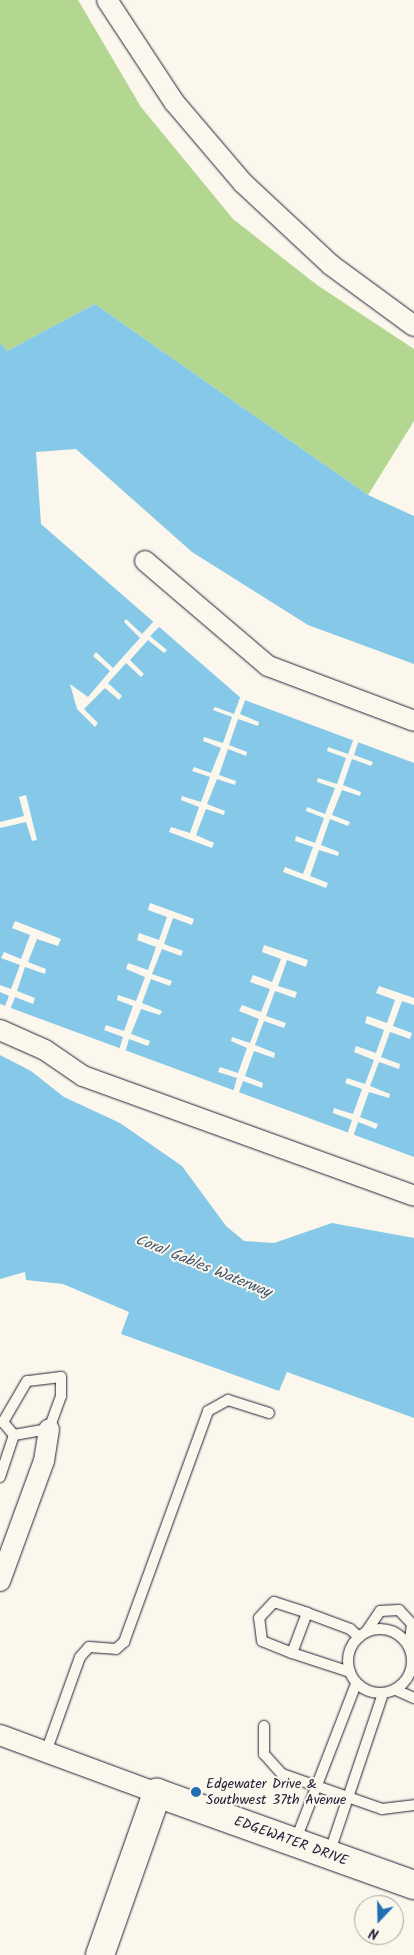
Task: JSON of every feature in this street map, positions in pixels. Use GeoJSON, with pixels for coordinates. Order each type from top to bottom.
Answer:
{"type":"FeatureCollection","features":[{"type":"Feature","properties":{"kind":"street"},"geometry":{"type":"LineString","coordinates":[[107,0],[174,102],[243,183],[331,265],[414,326]]}},
{"type":"Feature","properties":{"kind":"street"},"geometry":{"type":"LineString","coordinates":[[145,561],[268,666],[414,721]]}},
{"type":"Feature","properties":{"kind":"street"},"geometry":{"type":"LineString","coordinates":[[0,1030],[45,1050],[83,1076],[414,1196]]}},
{"type":"Feature","properties":{"kind":"street"},"geometry":{"type":"LineString","coordinates":[[0,1580],[4,1557],[44,1461],[48,1428]]}},
{"type":"Feature","properties":{"kind":"street","name":"EDGEWATER DRIVE"},"geometry":{"type":"LineString","coordinates":[[0,1735],[414,1885]]}},
{"type":"Feature","properties":{"kind":"street"},"geometry":{"type":"LineString","coordinates":[[100,1955],[157,1793]]}},
{"type":"Feature","properties":{"kind":"lane"},"geometry":{"type":"LineString","coordinates":[[61,1377],[61,1396],[48,1428],[14,1435],[3,1422],[27,1381],[61,1377]]}},
{"type":"Feature","properties":{"kind":"lane"},"geometry":{"type":"LineString","coordinates":[[46,1752],[80,1657],[89,1647],[116,1649],[124,1642],[208,1410],[228,1400],[269,1414]]}},
{"type":"Feature","properties":{"kind":"lane"},"geometry":{"type":"LineString","coordinates":[[0,1477],[14,1435]]}},
{"type":"Feature","properties":{"kind":"lane"},"geometry":{"type":"LineString","coordinates":[[350,1672],[262,1642],[259,1618],[274,1602],[362,1634],[392,1631],[412,1651]]}},
{"type":"Feature","properties":{"kind":"lane"},"geometry":{"type":"LineString","coordinates":[[399,1610],[412,1624],[412,1651],[411,1674],[396,1690],[383,1694],[356,1684],[350,1672],[349,1651],[380,1611],[399,1610]]}},
{"type":"Feature","properties":{"kind":"lane"},"geometry":{"type":"LineString","coordinates":[[292,1653],[307,1613]]}},
{"type":"Feature","properties":{"kind":"lane"},"geometry":{"type":"LineString","coordinates":[[295,1843],[356,1684]]}},
{"type":"Feature","properties":{"kind":"lane"},"geometry":{"type":"LineString","coordinates":[[396,1690],[414,1698]]}},
{"type":"Feature","properties":{"kind":"lane"},"geometry":{"type":"LineString","coordinates":[[329,1855],[383,1694]]}},
{"type":"Feature","properties":{"kind":"lane"},"geometry":{"type":"LineString","coordinates":[[264,1726],[262,1746],[275,1769],[318,1787],[392,1811],[414,1806]]}},
{"type":"Feature","properties":{"kind":"green space"},"geometry":{"type":"Polygon","coordinates":[[[0,0],[78,0],[141,107],[233,219],[317,285],[414,349],[414,421],[368,495],[95,304],[7,351],[0,343],[0,0]]]}},
{"type":"Feature","properties":{"kind":"water"},"geometry":{"type":"Polygon","coordinates":[[[95,304],[368,495],[414,516],[414,664],[308,625],[192,552],[76,449],[36,452],[41,524],[242,699],[414,763],[414,1157],[0,1004],[0,343],[7,351],[95,304]]]}},
{"type":"Feature","properties":{"kind":"water","name":"Coral Gables Waterway"},"geometry":{"type":"Polygon","coordinates":[[[0,1055],[31,1071],[64,1097],[120,1123],[182,1166],[226,1226],[244,1241],[274,1243],[332,1223],[414,1238],[414,1418],[287,1372],[279,1391],[121,1334],[129,1312],[63,1284],[26,1280],[25,1272],[0,1279],[0,1055]]]}},
{"type":"Feature","properties":{"kind":"pier"},"geometry":{"type":"Polygon","coordinates":[[[126,619],[142,634],[155,620],[161,625],[150,636],[167,650],[164,653],[148,640],[130,660],[144,674],[141,677],[126,663],[108,683],[122,696],[119,700],[105,688],[84,709],[98,723],[95,727],[77,709],[70,684],[88,697],[110,671],[93,656],[96,652],[113,668],[140,638],[124,622],[126,619]]]}},
{"type":"Feature","properties":{"kind":"pier"},"geometry":{"type":"Polygon","coordinates":[[[241,695],[246,698],[240,714],[259,722],[258,726],[238,719],[229,745],[247,752],[246,756],[228,749],[219,775],[236,781],[235,785],[217,779],[207,804],[225,811],[224,815],[206,809],[196,835],[214,843],[212,848],[169,832],[171,827],[190,833],[199,807],[181,800],[182,796],[201,802],[210,777],[192,771],[194,767],[211,773],[221,748],[203,741],[204,737],[223,743],[232,717],[213,710],[215,707],[234,714],[241,695]]]}},
{"type":"Feature","properties":{"kind":"pier"},"geometry":{"type":"Polygon","coordinates":[[[354,738],[359,740],[354,755],[373,762],[371,766],[352,759],[343,785],[361,792],[360,796],[342,790],[332,815],[350,822],[348,826],[330,819],[321,845],[339,852],[338,856],[319,850],[310,876],[328,883],[326,888],[283,872],[285,867],[303,874],[313,847],[295,841],[296,836],[315,843],[324,818],[306,811],[307,807],[325,814],[335,788],[317,782],[318,778],[337,784],[346,758],[327,751],[328,747],[348,754],[354,738]]]}},
{"type":"Feature","properties":{"kind":"pier"},"geometry":{"type":"Polygon","coordinates":[[[26,795],[37,840],[32,841],[26,822],[0,828],[0,822],[24,816],[19,797],[26,795]]]}},
{"type":"Feature","properties":{"kind":"pier"},"geometry":{"type":"Polygon","coordinates":[[[150,903],[194,919],[192,925],[173,918],[164,944],[183,951],[181,956],[162,949],[152,974],[172,981],[170,986],[151,979],[142,1003],[162,1011],[160,1015],[141,1009],[131,1034],[150,1041],[148,1046],[129,1039],[125,1053],[119,1050],[123,1037],[104,1030],[106,1025],[124,1031],[133,1006],[117,1000],[118,995],[136,1001],[145,977],[126,969],[128,963],[148,970],[156,947],[137,940],[139,933],[159,940],[167,917],[148,910],[150,903]]]}},
{"type":"Feature","properties":{"kind":"pier"},"geometry":{"type":"Polygon","coordinates":[[[15,921],[61,939],[58,946],[37,939],[28,962],[46,969],[45,974],[25,967],[17,991],[35,998],[33,1004],[15,997],[10,1010],[4,1008],[9,996],[0,992],[0,985],[11,989],[20,965],[1,958],[4,952],[21,959],[30,935],[12,928],[15,921]]]}},
{"type":"Feature","properties":{"kind":"pier"},"geometry":{"type":"Polygon","coordinates":[[[264,945],[308,960],[306,967],[287,960],[278,986],[297,992],[295,998],[275,991],[266,1016],[286,1023],[284,1028],[264,1021],[255,1045],[275,1053],[274,1058],[254,1051],[245,1076],[263,1083],[262,1088],[243,1081],[238,1095],[233,1092],[237,1078],[218,1072],[220,1067],[238,1073],[247,1048],[231,1041],[232,1037],[250,1043],[259,1019],[239,1011],[242,1005],[261,1012],[270,989],[250,982],[253,975],[272,982],[281,959],[262,952],[264,945]]]}},
{"type":"Feature","properties":{"kind":"pier"},"geometry":{"type":"Polygon","coordinates":[[[379,986],[414,998],[414,1005],[402,1001],[393,1026],[412,1033],[410,1039],[390,1032],[381,1057],[400,1064],[399,1069],[379,1062],[370,1086],[390,1094],[389,1098],[369,1092],[360,1117],[378,1124],[376,1129],[358,1122],[353,1137],[347,1135],[352,1120],[333,1113],[334,1108],[353,1114],[362,1089],[345,1083],[347,1078],[365,1084],[374,1060],[354,1052],[356,1046],[376,1053],[384,1030],[365,1023],[367,1016],[387,1023],[395,1000],[376,993],[379,986]]]}},
{"type":"Feature","properties":{"kind":"place","name":"Edgewater Drive & Southwest 37th Avenue"},"geometry":{"type":"Point","coordinates":[196,1792]}}]}
